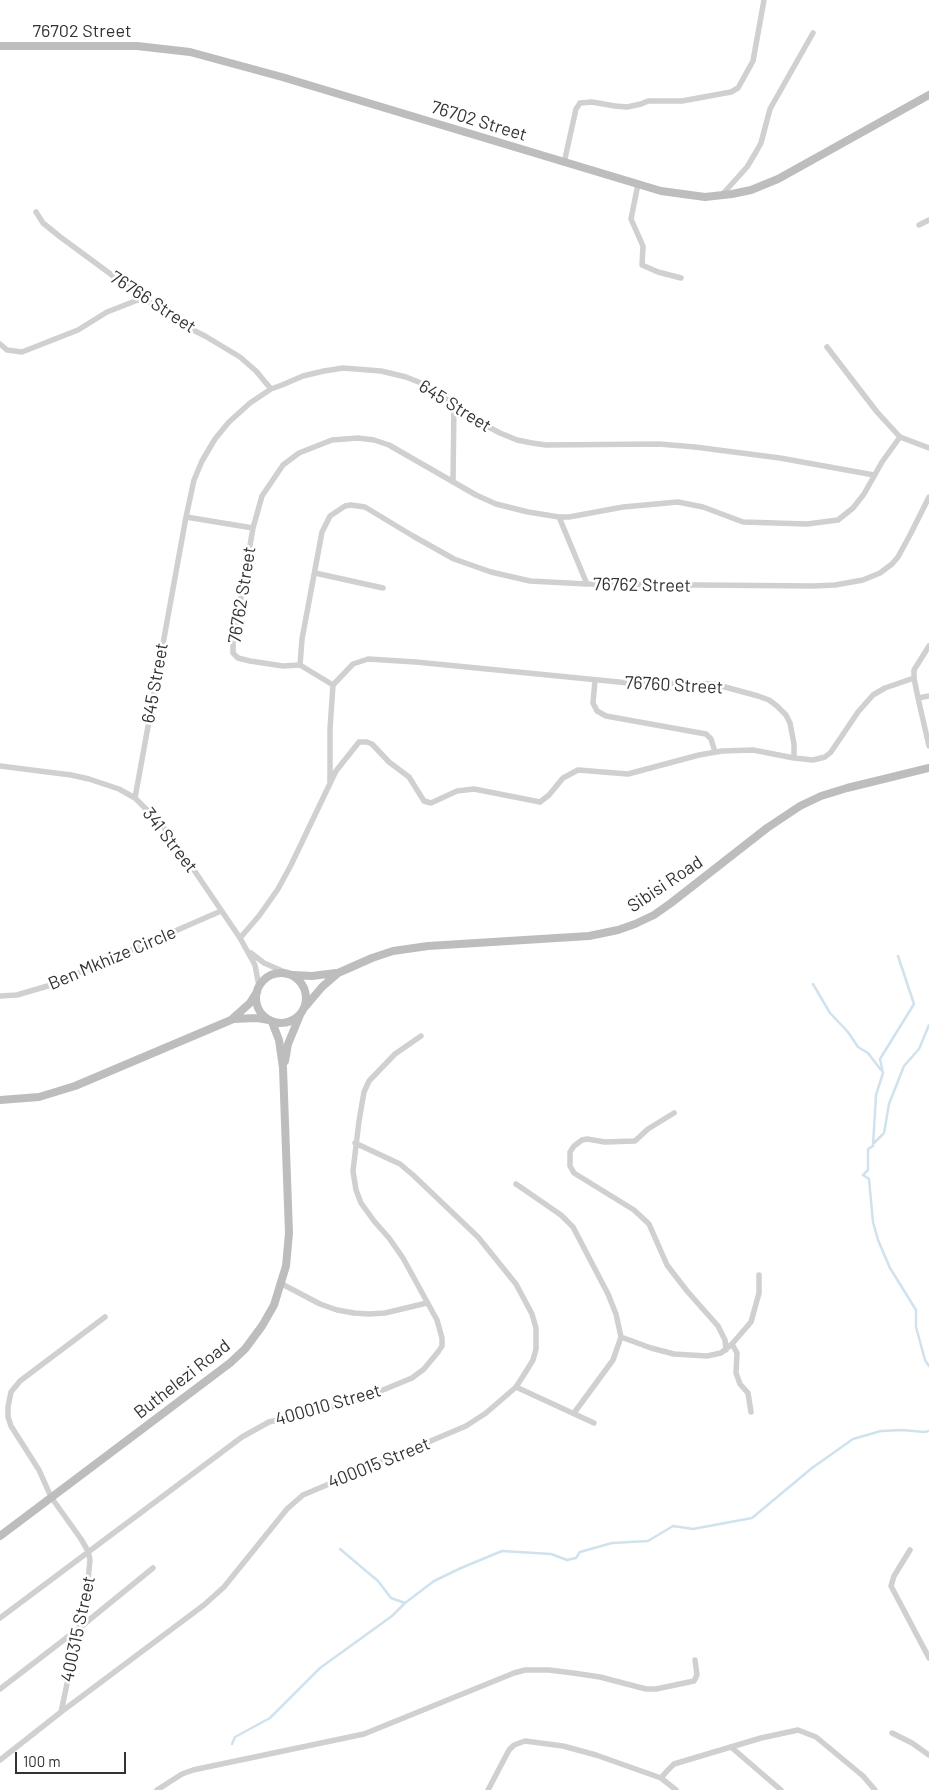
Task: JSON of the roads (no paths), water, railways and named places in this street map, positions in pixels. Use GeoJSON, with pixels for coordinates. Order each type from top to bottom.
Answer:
{"type":"FeatureCollection","features":[{"type":"Feature","properties":{"kind":"street"},"geometry":{"type":"LineString","coordinates":[[564,162],[576,109],[580,104],[592,102],[628,106],[648,101],[688,100],[731,92],[738,88],[753,61],[764,0]]}},
{"type":"Feature","properties":{"kind":"street"},"geometry":{"type":"LineString","coordinates":[[721,196],[748,167],[764,133],[770,109],[813,33]]}},
{"type":"Feature","properties":{"kind":"street","name":"76702 Street"},"geometry":{"type":"LineString","coordinates":[[0,46],[137,46],[190,52],[282,77],[638,184],[676,194],[705,197],[751,190],[778,179],[929,96]]}},
{"type":"Feature","properties":{"kind":"street"},"geometry":{"type":"LineString","coordinates":[[638,184],[630,219],[643,246],[642,266],[681,278]]}},
{"type":"Feature","properties":{"kind":"street","name":"76766 Street"},"geometry":{"type":"LineString","coordinates":[[36,212],[43,223],[54,232],[143,298],[240,357],[256,370],[271,389]]}},
{"type":"Feature","properties":{"kind":"street"},"geometry":{"type":"LineString","coordinates":[[919,225],[929,220]]}},
{"type":"Feature","properties":{"kind":"street"},"geometry":{"type":"LineString","coordinates":[[0,344],[7,350],[22,352],[78,330],[107,312],[143,298]]}},
{"type":"Feature","properties":{"kind":"street"},"geometry":{"type":"LineString","coordinates":[[826,347],[877,412],[900,437],[929,448]]}},
{"type":"Feature","properties":{"kind":"street","name":"645 Street"},"geometry":{"type":"LineString","coordinates":[[135,798],[194,480],[215,439],[241,411],[271,389],[303,376],[324,371],[363,368],[406,377],[426,385],[481,423],[517,440],[546,445],[659,444],[695,447],[780,458],[874,475]]}},
{"type":"Feature","properties":{"kind":"street"},"geometry":{"type":"LineString","coordinates":[[453,482],[454,403]]}},
{"type":"Feature","properties":{"kind":"street","name":"76762 Street"},"geometry":{"type":"LineString","coordinates":[[900,437],[892,446],[864,494],[853,508],[838,520],[807,524],[743,522],[703,507],[678,502],[623,507],[559,517],[513,509],[476,495],[389,445],[374,440],[358,438],[332,440],[299,453],[284,465],[262,496],[253,528],[233,653],[238,658],[250,661],[283,666],[300,665],[302,639],[322,532],[327,520],[345,506],[358,505],[370,510],[454,559],[482,569],[530,581],[587,584],[813,586],[835,585],[862,580],[886,569],[898,557],[929,497]]}},
{"type":"Feature","properties":{"kind":"street"},"geometry":{"type":"LineString","coordinates":[[186,517],[253,528]]}},
{"type":"Feature","properties":{"kind":"street"},"geometry":{"type":"LineString","coordinates":[[559,517],[587,584]]}},
{"type":"Feature","properties":{"kind":"street"},"geometry":{"type":"LineString","coordinates":[[315,573],[384,588]]}},
{"type":"Feature","properties":{"kind":"street"},"geometry":{"type":"LineString","coordinates":[[929,646],[915,667],[914,678],[929,746]]}},
{"type":"Feature","properties":{"kind":"street","name":"76760 Street"},"geometry":{"type":"LineString","coordinates":[[333,686],[353,664],[368,659],[408,661],[629,683],[714,684],[758,696],[773,703],[786,715],[792,732],[794,758]]}},
{"type":"Feature","properties":{"kind":"street"},"geometry":{"type":"LineString","coordinates":[[300,665],[333,686],[330,729],[330,784]]}},
{"type":"Feature","properties":{"kind":"street"},"geometry":{"type":"LineString","coordinates":[[240,938],[259,916],[278,889],[330,784],[345,758],[359,742],[372,744],[389,762],[408,777],[424,801],[431,804],[457,791],[474,789],[540,802],[550,794],[563,778],[572,772],[590,770],[628,774],[699,755],[737,750],[753,750],[813,760],[825,757],[832,752],[858,712],[873,695],[885,688],[914,678]]}},
{"type":"Feature","properties":{"kind":"street","name":"76760 Street"},"geometry":{"type":"LineString","coordinates":[[595,680],[593,703],[597,711],[606,716],[706,734],[711,739],[715,752]]}},
{"type":"Feature","properties":{"kind":"street"},"geometry":{"type":"LineString","coordinates":[[918,698],[929,696]]}},
{"type":"Feature","properties":{"kind":"street","name":"341 Street"},"geometry":{"type":"LineString","coordinates":[[0,766],[89,779],[119,789],[135,798],[161,824],[248,950],[255,965],[258,989]]}},
{"type":"Feature","properties":{"kind":"street","name":"Sibisi Road"},"geometry":{"type":"LineString","coordinates":[[289,974],[312,976],[338,973],[372,958],[405,948],[589,936],[618,930],[654,915],[767,828],[800,806],[821,796],[847,788],[929,768]]}},
{"type":"Feature","properties":{"kind":"street","name":"Ben Mkhize Circle"},"geometry":{"type":"LineString","coordinates":[[0,996],[18,995],[51,985],[221,910]]}},
{"type":"Feature","properties":{"kind":"street","name":"341 Street"},"geometry":{"type":"LineString","coordinates":[[248,950],[264,963],[289,974]]}},
{"type":"Feature","properties":{"kind":"street"},"geometry":{"type":"LineString","coordinates":[[231,1020],[250,1002],[264,980],[278,973],[289,974]]}},
{"type":"Feature","properties":{"kind":"street","name":"Sibisi Road"},"geometry":{"type":"LineString","coordinates":[[303,1010],[322,987],[338,973]]}},
{"type":"Feature","properties":{"kind":"street","name":"Buthelezi Road"},"geometry":{"type":"LineString","coordinates":[[283,1068],[288,1044],[306,1000],[303,985],[289,974]]}},
{"type":"Feature","properties":{"kind":"street","name":"Buthelezi Road"},"geometry":{"type":"LineString","coordinates":[[0,1536],[235,1359],[262,1326],[274,1306],[282,1284],[288,1250],[283,1068],[279,1040],[271,1021],[258,1008],[256,1000],[258,989]]}},
{"type":"Feature","properties":{"kind":"street"},"geometry":{"type":"LineString","coordinates":[[0,1100],[40,1097],[75,1086],[231,1020],[256,1018],[280,1023],[288,1022],[296,1018],[303,1010]]}},
{"type":"Feature","properties":{"kind":"street","name":"400010 Street"},"geometry":{"type":"LineString","coordinates":[[88,1551],[256,1428],[288,1417],[366,1397],[412,1378],[424,1369],[442,1346],[442,1338],[437,1320],[403,1258],[361,1203],[354,1179],[355,1143],[364,1092],[369,1081],[395,1054],[421,1036]]}},
{"type":"Feature","properties":{"kind":"street"},"geometry":{"type":"LineString","coordinates":[[674,1113],[648,1129],[635,1141],[605,1142],[586,1139],[579,1142],[570,1152],[570,1166],[574,1173],[634,1210],[649,1224],[667,1265],[718,1326],[725,1340],[726,1350]]}},
{"type":"Feature","properties":{"kind":"street","name":"400015 Street"},"geometry":{"type":"LineString","coordinates":[[0,1760],[60,1712],[177,1626],[224,1587],[287,1509],[303,1495],[466,1426],[486,1413],[516,1387],[533,1360],[536,1338],[532,1314],[516,1284],[478,1237],[414,1175],[400,1164],[355,1143]]}},
{"type":"Feature","properties":{"kind":"street"},"geometry":{"type":"LineString","coordinates":[[516,1184],[561,1215],[573,1227],[613,1307],[620,1337],[613,1360],[574,1413]]}},
{"type":"Feature","properties":{"kind":"street"},"geometry":{"type":"LineString","coordinates":[[620,1337],[651,1348],[686,1355],[714,1355],[726,1350],[751,1322],[759,1293],[759,1275]]}},
{"type":"Feature","properties":{"kind":"street"},"geometry":{"type":"LineString","coordinates":[[282,1284],[320,1304],[354,1313],[385,1313],[428,1303]]}},
{"type":"Feature","properties":{"kind":"street","name":"400315 Street"},"geometry":{"type":"LineString","coordinates":[[60,1712],[90,1576],[90,1560],[88,1551],[51,1498],[39,1470],[11,1426],[8,1417],[9,1399],[11,1392],[20,1381],[105,1317]]}},
{"type":"Feature","properties":{"kind":"street"},"geometry":{"type":"LineString","coordinates":[[732,1344],[737,1353],[736,1373],[740,1384],[748,1393],[751,1412]]}},
{"type":"Feature","properties":{"kind":"street"},"geometry":{"type":"LineString","coordinates":[[516,1387],[594,1423]]}},
{"type":"Feature","properties":{"kind":"street"},"geometry":{"type":"LineString","coordinates":[[910,1550],[894,1576],[891,1586],[929,1658]]}},
{"type":"Feature","properties":{"kind":"street"},"geometry":{"type":"LineString","coordinates":[[0,1618],[88,1551]]}},
{"type":"Feature","properties":{"kind":"street"},"geometry":{"type":"LineString","coordinates":[[0,1688],[78,1629],[153,1568]]}},
{"type":"Feature","properties":{"kind":"street"},"geometry":{"type":"LineString","coordinates":[[157,1790],[182,1774],[193,1770],[364,1734],[525,1670],[573,1673],[600,1677],[646,1689],[656,1689],[694,1681],[697,1675],[695,1660]]}},
{"type":"Feature","properties":{"kind":"street"},"geometry":{"type":"LineString","coordinates":[[661,1778],[674,1764],[798,1730],[816,1737],[875,1790]]}},
{"type":"Feature","properties":{"kind":"street"},"geometry":{"type":"LineString","coordinates":[[892,1734],[912,1743],[929,1755]]}},
{"type":"Feature","properties":{"kind":"street"},"geometry":{"type":"LineString","coordinates":[[488,1790],[509,1750],[514,1745],[525,1741],[577,1749],[661,1778],[676,1790]]}},
{"type":"Feature","properties":{"kind":"street"},"geometry":{"type":"LineString","coordinates":[[731,1747],[782,1790]]}},
{"type":"Feature","properties":{"kind":"waterway"},"geometry":{"type":"LineString","coordinates":[[898,956],[914,1004],[880,1059],[883,1073],[876,1095],[873,1146],[868,1149],[868,1170],[863,1175],[869,1179],[873,1222],[878,1240],[890,1268],[916,1310],[916,1327],[925,1360],[929,1366]]}},
{"type":"Feature","properties":{"kind":"waterway"},"geometry":{"type":"LineString","coordinates":[[813,984],[830,1013],[848,1032],[858,1047],[868,1053],[881,1070]]}},
{"type":"Feature","properties":{"kind":"waterway"},"geometry":{"type":"LineString","coordinates":[[874,1143],[884,1133],[889,1104],[904,1066],[919,1049],[929,1025]]}},
{"type":"Feature","properties":{"kind":"waterway"},"geometry":{"type":"LineString","coordinates":[[232,1744],[235,1737],[270,1718],[320,1668],[392,1616],[405,1603],[434,1581],[461,1568],[502,1551],[551,1554],[567,1560],[576,1558],[580,1552],[612,1543],[648,1541],[673,1526],[693,1529],[752,1518],[812,1468],[853,1439],[881,1431],[929,1431]]}},
{"type":"Feature","properties":{"kind":"waterway"},"geometry":{"type":"LineString","coordinates":[[340,1549],[378,1581],[391,1598],[405,1603]]}}]}
